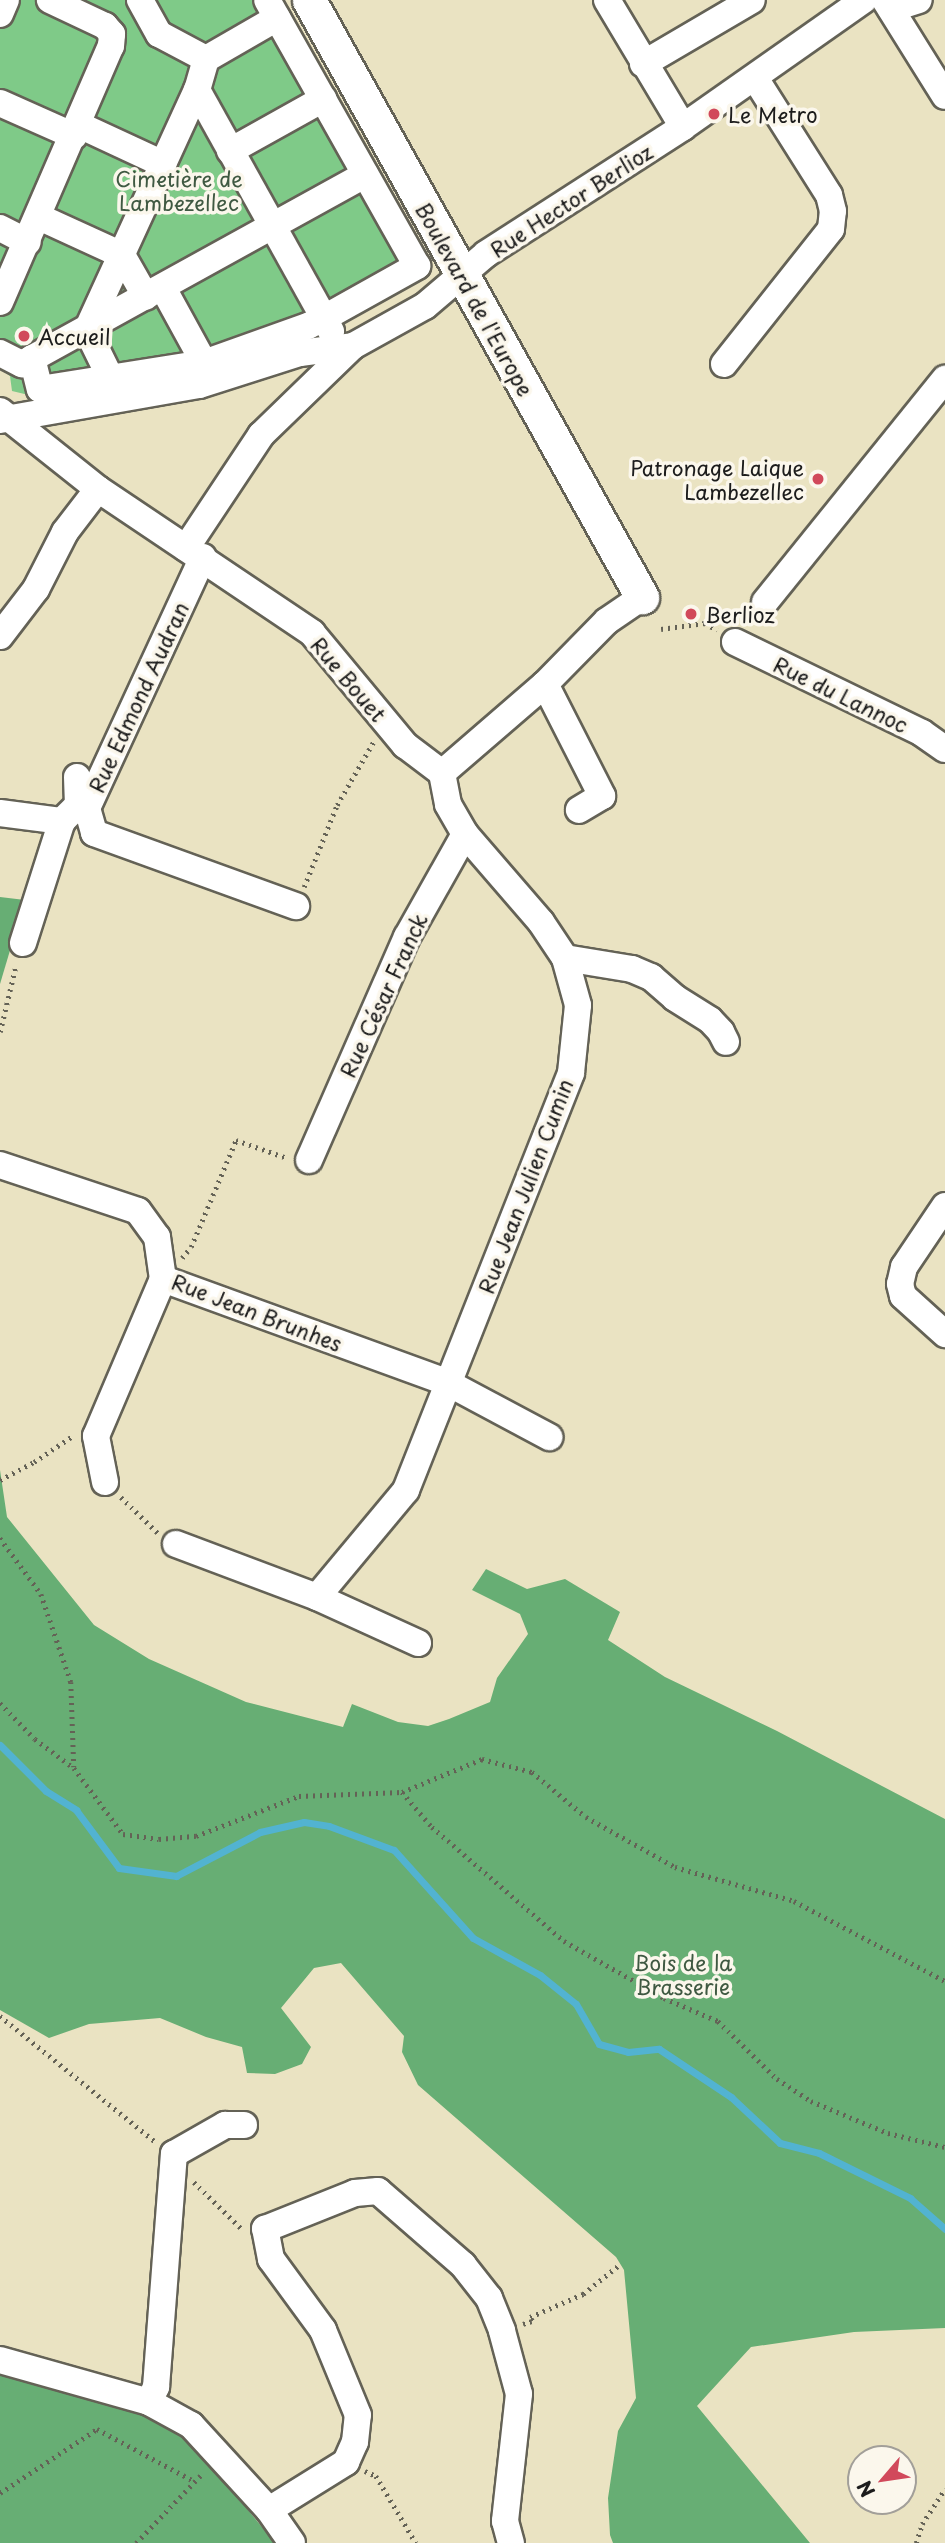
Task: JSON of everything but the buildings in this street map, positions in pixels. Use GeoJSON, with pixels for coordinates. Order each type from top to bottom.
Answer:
{"type":"FeatureCollection","features":[{"type":"Feature","properties":{"kind":"main road","name":"Boulevard de l'Europe"},"geometry":{"type":"LineString","coordinates":[[309,0],[642,597]]}},
{"type":"Feature","properties":{"kind":"street"},"geometry":{"type":"LineString","coordinates":[[0,14],[6,0]]}},
{"type":"Feature","properties":{"kind":"street"},"geometry":{"type":"LineString","coordinates":[[0,302],[39,218],[111,46],[112,34],[105,26],[50,0]]}},
{"type":"Feature","properties":{"kind":"street"},"geometry":{"type":"LineString","coordinates":[[140,0],[159,34],[206,59]]}},
{"type":"Feature","properties":{"kind":"street"},"geometry":{"type":"LineString","coordinates":[[607,0],[682,127]]}},
{"type":"Feature","properties":{"kind":"street"},"geometry":{"type":"LineString","coordinates":[[643,64],[752,0]]}},
{"type":"Feature","properties":{"kind":"street","name":"Rue Hector Berlioz"},"geometry":{"type":"LineString","coordinates":[[347,347],[425,306],[499,245],[682,127],[864,0]]}},
{"type":"Feature","properties":{"kind":"street"},"geometry":{"type":"LineString","coordinates":[[919,0],[888,5],[945,96]]}},
{"type":"Feature","properties":{"kind":"street"},"geometry":{"type":"LineString","coordinates":[[87,330],[197,90],[206,59],[272,9],[417,266],[308,326],[204,363],[40,389],[11,361],[87,330],[365,175]]}},
{"type":"Feature","properties":{"kind":"street"},"geometry":{"type":"LineString","coordinates":[[724,364],[831,229],[833,211],[829,195],[755,78]]}},
{"type":"Feature","properties":{"kind":"street"},"geometry":{"type":"LineString","coordinates":[[197,90],[324,318],[347,347]]}},
{"type":"Feature","properties":{"kind":"street"},"geometry":{"type":"LineString","coordinates":[[230,151],[323,99]]}},
{"type":"Feature","properties":{"kind":"street"},"geometry":{"type":"LineString","coordinates":[[0,103],[163,164]]}},
{"type":"Feature","properties":{"kind":"street"},"geometry":{"type":"LineString","coordinates":[[39,218],[122,255],[154,293],[204,363]]}},
{"type":"Feature","properties":{"kind":"street"},"geometry":{"type":"LineString","coordinates":[[0,228],[28,242]]}},
{"type":"Feature","properties":{"kind":"street"},"geometry":{"type":"LineString","coordinates":[[87,330],[111,379]]}},
{"type":"Feature","properties":{"kind":"street"},"geometry":{"type":"LineString","coordinates":[[3,416],[200,385],[300,353],[347,347]]}},
{"type":"Feature","properties":{"kind":"street","name":"Rue Edmond Audran"},"geometry":{"type":"LineString","coordinates":[[296,906],[94,833],[87,808],[77,801],[194,552],[261,435],[347,347]]}},
{"type":"Feature","properties":{"kind":"street"},"geometry":{"type":"LineString","coordinates":[[765,602],[945,379]]}},
{"type":"Feature","properties":{"kind":"street","name":"Rue Bouet"},"geometry":{"type":"LineString","coordinates":[[3,416],[98,489],[312,633],[405,745],[442,773]]}},
{"type":"Feature","properties":{"kind":"street"},"geometry":{"type":"LineString","coordinates":[[0,636],[36,589],[65,532],[98,489]]}},
{"type":"Feature","properties":{"kind":"street"},"geometry":{"type":"LineString","coordinates":[[442,773],[545,684],[607,621],[642,597]]}},
{"type":"Feature","properties":{"kind":"street","name":"Rue du Lannoc"},"geometry":{"type":"LineString","coordinates":[[735,642],[922,733],[945,749]]}},
{"type":"Feature","properties":{"kind":"street"},"geometry":{"type":"LineString","coordinates":[[545,684],[602,796],[579,810]]}},
{"type":"Feature","properties":{"kind":"street","name":"Rue Jean Julien Cumin"},"geometry":{"type":"LineString","coordinates":[[317,1597],[406,1490],[571,1073],[579,1005],[565,958],[541,922],[465,834],[448,804],[442,773]]}},
{"type":"Feature","properties":{"kind":"street"},"geometry":{"type":"LineString","coordinates":[[0,813],[77,801],[23,943]]}},
{"type":"Feature","properties":{"kind":"street","name":"Rue César Franck"},"geometry":{"type":"LineString","coordinates":[[309,1160],[407,937],[465,834]]}},
{"type":"Feature","properties":{"kind":"street"},"geometry":{"type":"LineString","coordinates":[[565,958],[632,969],[651,977],[675,998],[710,1020],[726,1042]]}},
{"type":"Feature","properties":{"kind":"street","name":"Rue Jean Brunhes"},"geometry":{"type":"LineString","coordinates":[[0,1165],[138,1211],[157,1237],[163,1279],[448,1383],[549,1437]]}},
{"type":"Feature","properties":{"kind":"street"},"geometry":{"type":"LineString","coordinates":[[945,1206],[904,1266],[900,1284],[903,1296],[945,1334]]}},
{"type":"Feature","properties":{"kind":"street"},"geometry":{"type":"LineString","coordinates":[[105,1482],[96,1436],[163,1279]]}},
{"type":"Feature","properties":{"kind":"street"},"geometry":{"type":"LineString","coordinates":[[176,1544],[317,1597],[418,1643]]}},
{"type":"Feature","properties":{"kind":"street"},"geometry":{"type":"LineString","coordinates":[[149,2402],[156,2387],[173,2158],[225,2125],[244,2125]]}},
{"type":"Feature","properties":{"kind":"street"},"geometry":{"type":"LineString","coordinates":[[269,2510],[346,2462],[355,2442],[358,2415],[323,2330],[271,2259],[265,2229],[355,2193],[378,2191],[463,2265],[489,2298],[502,2331],[519,2394],[505,2521],[511,2543]]}},
{"type":"Feature","properties":{"kind":"street"},"geometry":{"type":"LineString","coordinates":[[0,2360],[149,2402],[191,2425],[269,2510],[292,2543]]}},
{"type":"Feature","properties":{"kind":"path"},"geometry":{"type":"LineString","coordinates":[[661,629],[705,623],[735,642]]}},
{"type":"Feature","properties":{"kind":"path"},"geometry":{"type":"LineString","coordinates":[[296,906],[337,805],[365,753],[387,723]]}},
{"type":"Feature","properties":{"kind":"path"},"geometry":{"type":"LineString","coordinates":[[0,1032],[2,1011],[23,943]]}},
{"type":"Feature","properties":{"kind":"path"},"geometry":{"type":"LineString","coordinates":[[163,1279],[191,1247],[236,1140],[283,1157],[309,1160]]}},
{"type":"Feature","properties":{"kind":"path"},"geometry":{"type":"LineString","coordinates":[[0,1480],[34,1462],[73,1435],[96,1436]]}},
{"type":"Feature","properties":{"kind":"path"},"geometry":{"type":"LineString","coordinates":[[105,1482],[169,1544],[176,1544]]}},
{"type":"Feature","properties":{"kind":"path"},"geometry":{"type":"LineString","coordinates":[[0,1538],[41,1594],[71,1682],[74,1768]]}},
{"type":"Feature","properties":{"kind":"path"},"geometry":{"type":"LineString","coordinates":[[0,1703],[13,1713],[35,1739],[74,1768],[123,1834],[159,1839],[196,1836],[299,1796],[402,1792],[482,1759],[532,1772],[586,1817],[675,1867],[794,1901],[945,1981]]}},
{"type":"Feature","properties":{"kind":"path"},"geometry":{"type":"LineString","coordinates":[[402,1792],[432,1827],[564,1941],[664,1997],[718,2021],[776,2079],[811,2101],[888,2133],[945,2147]]}},
{"type":"Feature","properties":{"kind":"path"},"geometry":{"type":"LineString","coordinates":[[0,2016],[173,2158],[247,2234],[269,2250]]}},
{"type":"Feature","properties":{"kind":"path"},"geometry":{"type":"LineString","coordinates":[[502,2331],[532,2321],[530,2317],[583,2294],[618,2266]]}},
{"type":"Feature","properties":{"kind":"path"},"geometry":{"type":"LineString","coordinates":[[0,2493],[97,2429],[194,2482]]}},
{"type":"Feature","properties":{"kind":"path"},"geometry":{"type":"LineString","coordinates":[[136,2543],[220,2454]]}},
{"type":"Feature","properties":{"kind":"path"},"geometry":{"type":"LineString","coordinates":[[346,2462],[376,2476],[416,2543]]}},
{"type":"Feature","properties":{"kind":"path"},"geometry":{"type":"LineString","coordinates":[[916,2543],[922,2524],[945,2488]]}},
{"type":"Feature","properties":{"kind":"green space","name":"Cimetière de Lambezellec"},"geometry":{"type":"Polygon","coordinates":[[[0,0],[277,0],[423,259],[334,321],[37,397],[12,391],[10,376],[0,369],[0,0]]]}},
{"type":"Feature","properties":{"kind":"green space"},"geometry":{"type":"Polygon","coordinates":[[[0,897],[25,900],[0,984],[0,897]]]}},
{"type":"Feature","properties":{"kind":"green space","name":"Bois de la Brasserie"},"geometry":{"type":"Polygon","coordinates":[[[0,1470],[7,1517],[94,1625],[149,1659],[246,1702],[343,1727],[352,1704],[398,1722],[428,1726],[449,1719],[490,1702],[497,1678],[528,1634],[520,1614],[472,1590],[486,1569],[527,1589],[565,1579],[620,1612],[608,1640],[665,1677],[777,1731],[945,1819],[945,2328],[854,2332],[751,2347],[697,2406],[810,2543],[613,2543],[608,2498],[618,2431],[636,2398],[624,2270],[616,2257],[418,2085],[402,2052],[404,2036],[341,1963],[314,1968],[281,2008],[311,2047],[302,2064],[275,2074],[247,2073],[242,2047],[206,2037],[160,2018],[89,2024],[49,2038],[0,2010],[0,1470]]]}},
{"type":"Feature","properties":{"kind":"green space"},"geometry":{"type":"Polygon","coordinates":[[[0,2369],[144,2415],[195,2445],[275,2543],[0,2543],[0,2369]]]}},
{"type":"Feature","properties":{"kind":"waterway"},"geometry":{"type":"LineString","coordinates":[[0,1745],[46,1791],[76,1810],[119,1868],[176,1876],[260,1832],[304,1822],[329,1826],[394,1850],[473,1938],[540,1975],[576,2004],[599,2044],[628,2052],[659,2049],[731,2097],[780,2143],[819,2153],[910,2198],[945,2229]]}},
{"type":"Feature","properties":{"kind":"place","name":"Le Metro"},"geometry":{"type":"Point","coordinates":[714,114]}},
{"type":"Feature","properties":{"kind":"place","name":"Accueil"},"geometry":{"type":"Point","coordinates":[24,336]}},
{"type":"Feature","properties":{"kind":"place","name":"Patronage Laique Lambezellec"},"geometry":{"type":"Point","coordinates":[818,479]}},
{"type":"Feature","properties":{"kind":"place","name":"Berlioz"},"geometry":{"type":"Point","coordinates":[691,614]}}]}
